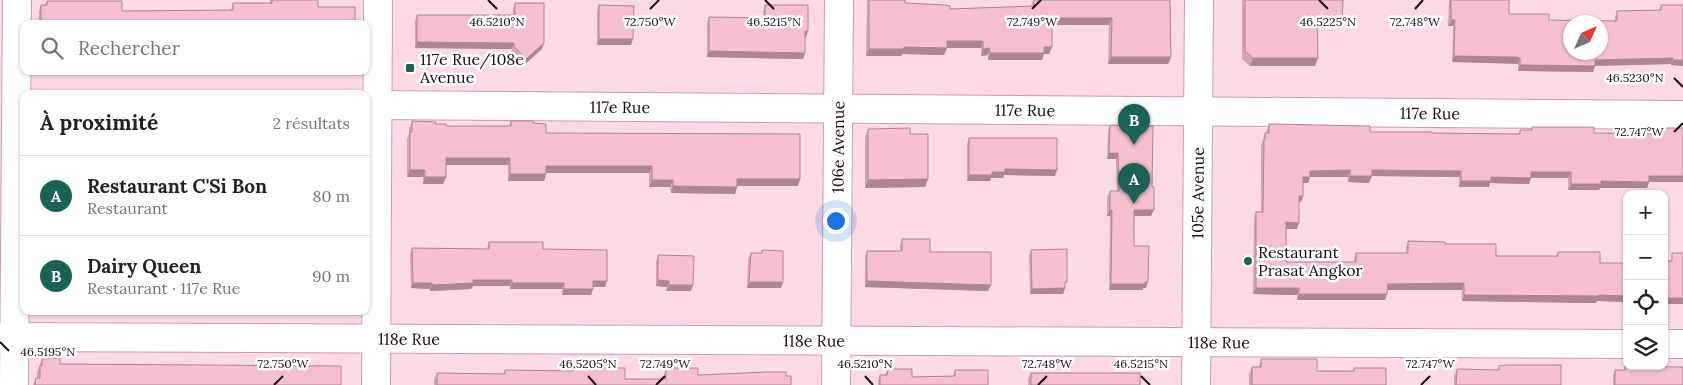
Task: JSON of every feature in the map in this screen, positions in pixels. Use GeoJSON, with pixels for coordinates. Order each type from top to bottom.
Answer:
{"type":"FeatureCollection","features":[{"type":"Feature","properties":{"kind":"street"},"geometry":{"type":"LineString","coordinates":[[14,385],[7,337],[17,0]]}},
{"type":"Feature","properties":{"kind":"street"},"geometry":{"type":"LineString","coordinates":[[376,385],[372,106],[378,0]]}},
{"type":"Feature","properties":{"kind":"street","name":"106e Avenue"},"geometry":{"type":"LineString","coordinates":[[836,385],[839,0]]}},
{"type":"Feature","properties":{"kind":"street","name":"105e Avenue"},"geometry":{"type":"LineString","coordinates":[[1196,385],[1199,0]]}},
{"type":"Feature","properties":{"kind":"street","name":"117e Rue"},"geometry":{"type":"LineString","coordinates":[[372,106],[1683,116]]}},
{"type":"Feature","properties":{"kind":"street","name":"118e Rue"},"geometry":{"type":"LineString","coordinates":[[7,337],[1623,344]]}},
{"type":"Feature","properties":{"kind":"street"},"geometry":{"type":"LineString","coordinates":[[1668,344],[1683,344]]}},
{"type":"Feature","properties":{"kind":"building"},"geometry":{"type":"Polygon","coordinates":[[[272,0],[318,0],[318,7],[355,7],[355,20],[41,20],[41,5],[47,5],[47,1],[122,1],[122,11],[233,10],[233,3],[272,3],[272,0]]]}},
{"type":"Feature","properties":{"kind":"building"},"geometry":{"type":"Polygon","coordinates":[[[869,0],[905,0],[905,3],[950,6],[950,9],[1034,6],[1034,0],[1170,0],[1171,57],[1111,57],[1112,18],[1052,18],[1052,47],[1044,47],[1044,53],[990,53],[990,48],[983,49],[983,41],[947,41],[947,48],[904,47],[904,49],[869,49],[869,0]]]}},
{"type":"Feature","properties":{"kind":"building"},"geometry":{"type":"Polygon","coordinates":[[[1245,0],[1343,0],[1342,20],[1317,19],[1318,58],[1253,58],[1245,51],[1245,0]]]}},
{"type":"Feature","properties":{"kind":"building"},"geometry":{"type":"Polygon","coordinates":[[[1451,0],[1509,0],[1509,14],[1549,14],[1549,20],[1563,20],[1563,60],[1595,60],[1595,66],[1520,65],[1520,58],[1516,57],[1454,56],[1455,20],[1451,20],[1451,0]]]}},
{"type":"Feature","properties":{"kind":"building"},"geometry":{"type":"Polygon","coordinates":[[[515,3],[544,3],[544,43],[526,59],[514,46],[514,43],[417,42],[417,15],[515,15],[515,3]]]}},
{"type":"Feature","properties":{"kind":"building"},"geometry":{"type":"Polygon","coordinates":[[[599,5],[634,6],[633,39],[599,39],[599,5]]]}},
{"type":"Feature","properties":{"kind":"building"},"geometry":{"type":"Polygon","coordinates":[[[765,5],[808,5],[808,31],[805,31],[805,53],[709,51],[709,17],[765,18],[765,5]]]}},
{"type":"Feature","properties":{"kind":"building"},"geometry":{"type":"Polygon","coordinates":[[[1661,5],[1683,5],[1683,60],[1673,60],[1673,58],[1608,60],[1608,21],[1617,21],[1617,11],[1661,10],[1661,5]]]}},
{"type":"Feature","properties":{"kind":"building"},"geometry":{"type":"Polygon","coordinates":[[[412,121],[436,122],[435,124],[446,124],[446,126],[511,126],[511,121],[533,121],[533,123],[546,124],[546,133],[800,134],[800,179],[737,179],[737,187],[673,186],[673,180],[652,180],[652,166],[546,166],[546,174],[510,174],[510,158],[446,158],[446,177],[425,177],[425,170],[410,170],[410,132],[412,132],[412,121]]]}},
{"type":"Feature","properties":{"kind":"building"},"geometry":{"type":"Polygon","coordinates":[[[1269,124],[1370,126],[1370,132],[1520,134],[1520,130],[1532,130],[1532,127],[1594,127],[1594,133],[1659,134],[1663,132],[1663,128],[1683,128],[1683,176],[1649,176],[1649,182],[1601,181],[1601,184],[1571,184],[1571,172],[1531,172],[1531,178],[1491,177],[1491,181],[1461,181],[1461,171],[1372,170],[1372,176],[1350,176],[1350,170],[1310,171],[1310,177],[1303,177],[1303,196],[1299,196],[1299,223],[1286,222],[1286,262],[1356,262],[1356,253],[1408,253],[1408,241],[1445,242],[1445,244],[1496,244],[1496,256],[1558,256],[1558,252],[1600,252],[1600,263],[1623,263],[1623,296],[1464,295],[1464,283],[1388,284],[1387,294],[1299,294],[1299,288],[1256,288],[1256,212],[1263,212],[1264,140],[1265,133],[1269,133],[1269,124]]]}},
{"type":"Feature","properties":{"kind":"building"},"geometry":{"type":"Polygon","coordinates":[[[1110,125],[1153,126],[1152,187],[1154,187],[1154,210],[1134,210],[1134,246],[1149,246],[1148,282],[1145,282],[1145,284],[1111,284],[1112,210],[1110,210],[1110,191],[1119,191],[1118,153],[1109,153],[1110,125]]]}},
{"type":"Feature","properties":{"kind":"building"},"geometry":{"type":"Polygon","coordinates":[[[910,128],[910,134],[928,134],[928,179],[868,180],[868,129],[910,128]]]}},
{"type":"Feature","properties":{"kind":"building"},"geometry":{"type":"Polygon","coordinates":[[[969,138],[1057,138],[1057,170],[1005,169],[1005,172],[992,172],[992,175],[969,175],[969,138]]]}},
{"type":"Feature","properties":{"kind":"building"},"geometry":{"type":"Polygon","coordinates":[[[902,239],[930,239],[930,252],[991,252],[991,285],[867,281],[867,251],[902,251],[902,239]]]}},
{"type":"Feature","properties":{"kind":"building"},"geometry":{"type":"Polygon","coordinates":[[[489,242],[543,242],[543,249],[607,250],[607,281],[593,281],[593,289],[564,289],[564,283],[512,283],[512,280],[473,280],[473,283],[432,285],[432,283],[413,283],[412,248],[489,249],[489,242]]]}},
{"type":"Feature","properties":{"kind":"building"},"geometry":{"type":"Polygon","coordinates":[[[1067,249],[1067,282],[1065,282],[1065,288],[1032,289],[1031,250],[1067,249]]]}},
{"type":"Feature","properties":{"kind":"building"},"geometry":{"type":"Polygon","coordinates":[[[762,250],[783,251],[783,282],[749,282],[751,253],[762,253],[762,250]]]}},
{"type":"Feature","properties":{"kind":"building"},"geometry":{"type":"Polygon","coordinates":[[[1672,253],[1683,253],[1683,298],[1668,298],[1668,261],[1672,261],[1672,253]]]}},
{"type":"Feature","properties":{"kind":"building"},"geometry":{"type":"Polygon","coordinates":[[[658,255],[694,256],[693,285],[669,285],[669,281],[658,280],[658,255]]]}},
{"type":"Feature","properties":{"kind":"building"},"geometry":{"type":"Polygon","coordinates":[[[60,358],[60,364],[341,366],[341,385],[35,385],[36,378],[40,378],[42,359],[60,358]]]}},
{"type":"Feature","properties":{"kind":"building"},"geometry":{"type":"Polygon","coordinates":[[[1261,359],[1317,359],[1317,371],[1354,371],[1354,368],[1386,368],[1386,385],[1252,385],[1252,367],[1261,367],[1261,359]]]}},
{"type":"Feature","properties":{"kind":"building"},"geometry":{"type":"Polygon","coordinates":[[[1561,365],[1561,385],[1456,385],[1457,369],[1499,370],[1499,366],[1561,365]]]}},
{"type":"Feature","properties":{"kind":"building"},"geometry":{"type":"Polygon","coordinates":[[[1668,367],[1683,367],[1683,385],[1615,385],[1615,370],[1668,370],[1668,367]]]}},
{"type":"Feature","properties":{"kind":"building"},"geometry":{"type":"Polygon","coordinates":[[[574,368],[625,368],[625,379],[666,379],[666,368],[698,368],[698,375],[786,372],[786,376],[791,376],[791,385],[437,385],[437,373],[505,374],[505,370],[574,371],[574,368]]]}},
{"type":"Feature","properties":{"kind":"building"},"geometry":{"type":"Polygon","coordinates":[[[888,369],[912,369],[912,377],[955,376],[955,370],[988,370],[988,385],[880,385],[880,375],[887,375],[888,369]]]}},
{"type":"Feature","properties":{"kind":"building"},"geometry":{"type":"Polygon","coordinates":[[[1031,373],[1140,373],[1140,385],[1031,385],[1031,373]]]}},
{"type":"Feature","properties":{"kind":"place","name":"117e Rue/108e Avenue"},"geometry":{"type":"Point","coordinates":[410,68]}},
{"type":"Feature","properties":{"kind":"place","name":"Dairy Queen"},"geometry":{"type":"Point","coordinates":[1134,145]}},
{"type":"Feature","properties":{"kind":"place","name":"Restaurant C'Si Bon"},"geometry":{"type":"Point","coordinates":[1134,204]}},
{"type":"Feature","properties":{"kind":"place","name":"Restaurant Prasat Angkor"},"geometry":{"type":"Point","coordinates":[1248,261]}}]}
